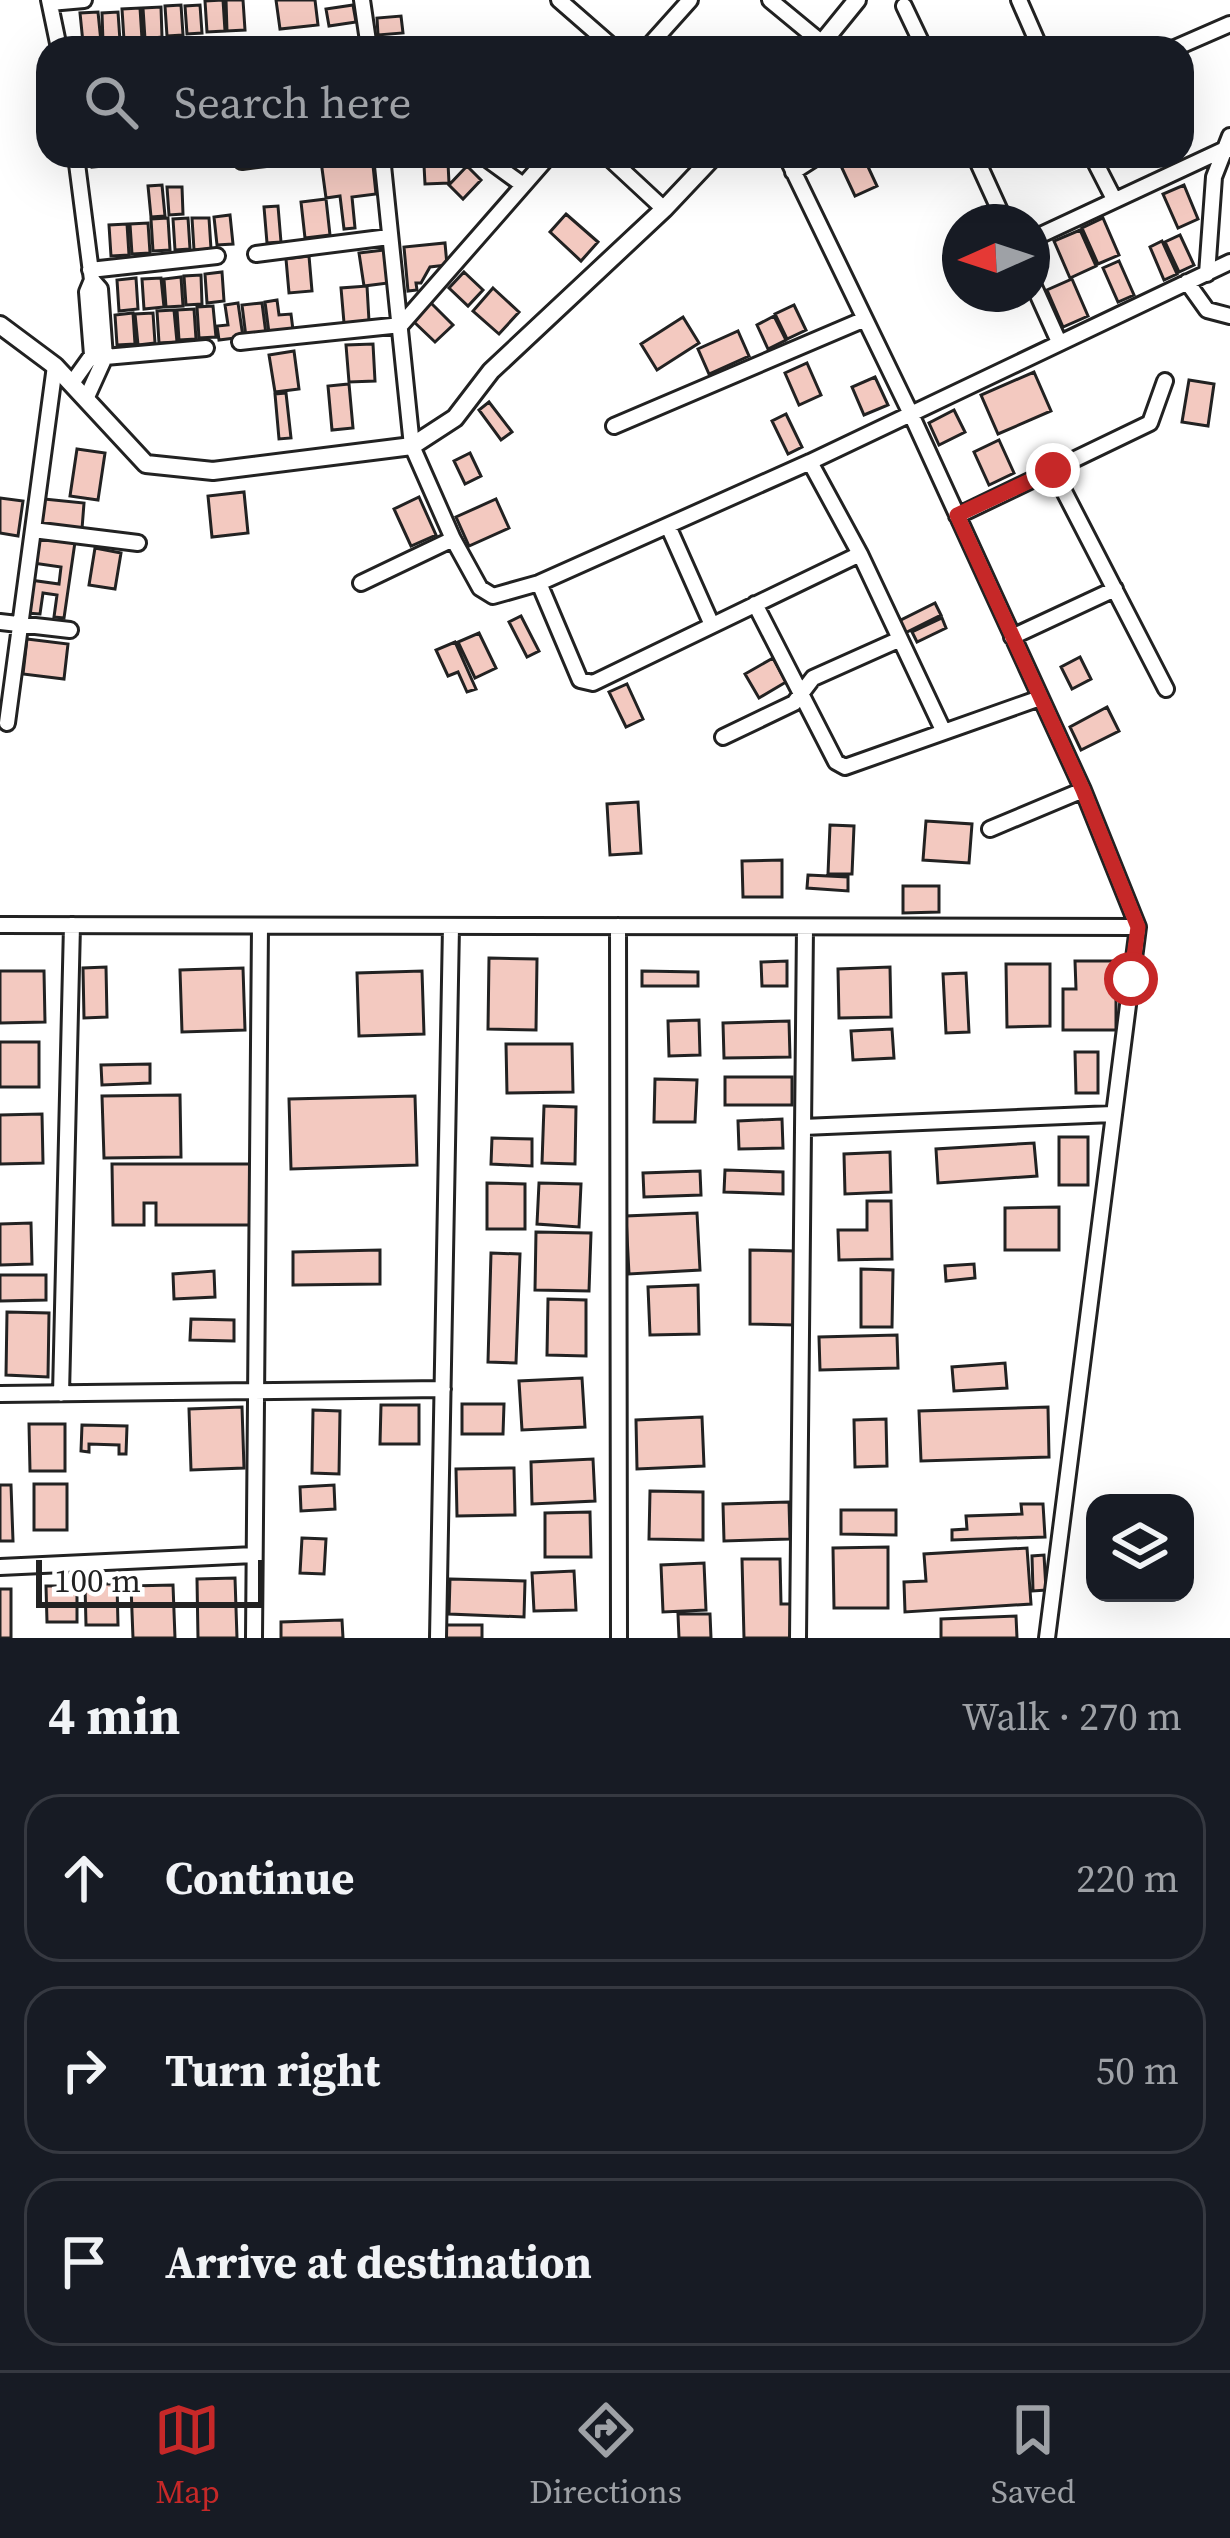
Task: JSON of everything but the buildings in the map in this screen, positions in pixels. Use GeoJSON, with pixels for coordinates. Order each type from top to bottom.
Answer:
{"type":"FeatureCollection","features":[{"type":"Feature","properties":{"kind":"street"},"geometry":{"type":"LineString","coordinates":[[57,36],[50,2],[84,0]]}},
{"type":"Feature","properties":{"kind":"street"},"geometry":{"type":"LineString","coordinates":[[362,0],[367,36]]}},
{"type":"Feature","properties":{"kind":"street"},"geometry":{"type":"LineString","coordinates":[[559,0],[600,36]]}},
{"type":"Feature","properties":{"kind":"street"},"geometry":{"type":"LineString","coordinates":[[770,0],[809,36]]}},
{"type":"Feature","properties":{"kind":"street"},"geometry":{"type":"LineString","coordinates":[[828,36],[857,0]]}},
{"type":"Feature","properties":{"kind":"street"},"geometry":{"type":"LineString","coordinates":[[1020,0],[1035,36]]}},
{"type":"Feature","properties":{"kind":"street"},"geometry":{"type":"LineString","coordinates":[[656,36],[680,4]]}},
{"type":"Feature","properties":{"kind":"street"},"geometry":{"type":"LineString","coordinates":[[904,6],[918,36]]}},
{"type":"Feature","properties":{"kind":"street"},"geometry":{"type":"LineString","coordinates":[[1194,40],[1230,24]]}},
{"type":"Feature","properties":{"kind":"street"},"geometry":{"type":"LineString","coordinates":[[1194,161],[1228,145]]}},
{"type":"Feature","properties":{"kind":"street"},"geometry":{"type":"LineString","coordinates":[[1207,274],[1214,177],[1228,145]]}},
{"type":"Feature","properties":{"kind":"street"},"geometry":{"type":"LineString","coordinates":[[72,383],[92,355],[87,292],[91,275],[78,168]]}},
{"type":"Feature","properties":{"kind":"street"},"geometry":{"type":"LineString","coordinates":[[383,168],[412,446],[453,538],[487,595],[539,584],[810,462],[1230,262]]}},
{"type":"Feature","properties":{"kind":"street"},"geometry":{"type":"LineString","coordinates":[[500,168],[523,185]]}},
{"type":"Feature","properties":{"kind":"street"},"geometry":{"type":"LineString","coordinates":[[240,343],[401,325],[538,168]]}},
{"type":"Feature","properties":{"kind":"street"},"geometry":{"type":"LineString","coordinates":[[620,168],[664,209]]}},
{"type":"Feature","properties":{"kind":"street"},"geometry":{"type":"LineString","coordinates":[[0,325],[55,366],[146,464],[213,471],[412,446],[454,418],[491,371],[702,168]]}},
{"type":"Feature","properties":{"kind":"street"},"geometry":{"type":"LineString","coordinates":[[792,168],[1083,790],[1138,927],[1047,1638]]}},
{"type":"Feature","properties":{"kind":"street"},"geometry":{"type":"LineString","coordinates":[[794,172],[800,168]]}},
{"type":"Feature","properties":{"kind":"street"},"geometry":{"type":"LineString","coordinates":[[980,168],[997,204]]}},
{"type":"Feature","properties":{"kind":"street"},"geometry":{"type":"LineString","coordinates":[[1098,168],[1114,199]]}},
{"type":"Feature","properties":{"kind":"street"},"geometry":{"type":"LineString","coordinates":[[1050,230],[1179,168]]}},
{"type":"Feature","properties":{"kind":"street"},"geometry":{"type":"LineString","coordinates":[[256,254],[389,237]]}},
{"type":"Feature","properties":{"kind":"street"},"geometry":{"type":"LineString","coordinates":[[91,275],[217,256]]}},
{"type":"Feature","properties":{"kind":"street"},"geometry":{"type":"LineString","coordinates":[[86,399],[105,357],[100,290],[91,275]]}},
{"type":"Feature","properties":{"kind":"street"},"geometry":{"type":"LineString","coordinates":[[1187,282],[1207,310],[1230,316]]}},
{"type":"Feature","properties":{"kind":"street"},"geometry":{"type":"LineString","coordinates":[[1046,312],[1059,342]]}},
{"type":"Feature","properties":{"kind":"street"},"geometry":{"type":"LineString","coordinates":[[614,425],[865,319]]}},
{"type":"Feature","properties":{"kind":"street"},"geometry":{"type":"LineString","coordinates":[[105,357],[206,348]]}},
{"type":"Feature","properties":{"kind":"street"},"geometry":{"type":"LineString","coordinates":[[7,723],[55,366]]}},
{"type":"Feature","properties":{"kind":"street"},"geometry":{"type":"LineString","coordinates":[[957,515],[1150,423],[1165,381]]}},
{"type":"Feature","properties":{"kind":"street"},"geometry":{"type":"LineString","coordinates":[[810,462],[860,554],[943,730]]}},
{"type":"Feature","properties":{"kind":"street"},"geometry":{"type":"LineString","coordinates":[[1053,470],[1166,689]]}},
{"type":"Feature","properties":{"kind":"street"},"geometry":{"type":"LineString","coordinates":[[668,526],[712,625]]}},
{"type":"Feature","properties":{"kind":"street"},"geometry":{"type":"LineString","coordinates":[[33,530],[138,543]]}},
{"type":"Feature","properties":{"kind":"street"},"geometry":{"type":"LineString","coordinates":[[361,583],[453,538]]}},
{"type":"Feature","properties":{"kind":"street"},"geometry":{"type":"LineString","coordinates":[[539,584],[585,683],[860,554]]}},
{"type":"Feature","properties":{"kind":"street"},"geometry":{"type":"LineString","coordinates":[[1012,637],[1115,590]]}},
{"type":"Feature","properties":{"kind":"street"},"geometry":{"type":"LineString","coordinates":[[755,604],[836,762],[845,767],[1040,698]]}},
{"type":"Feature","properties":{"kind":"street"},"geometry":{"type":"LineString","coordinates":[[0,622],[70,630]]}},
{"type":"Feature","properties":{"kind":"street"},"geometry":{"type":"LineString","coordinates":[[723,737],[801,698],[813,678],[898,640]]}},
{"type":"Feature","properties":{"kind":"street"},"geometry":{"type":"LineString","coordinates":[[990,829],[1083,790]]}},
{"type":"Feature","properties":{"kind":"street"},"geometry":{"type":"LineString","coordinates":[[0,925],[1138,927]]}},
{"type":"Feature","properties":{"kind":"street"},"geometry":{"type":"LineString","coordinates":[[61,1394],[72,925]]}},
{"type":"Feature","properties":{"kind":"street"},"geometry":{"type":"LineString","coordinates":[[254,1638],[260,926]]}},
{"type":"Feature","properties":{"kind":"street"},"geometry":{"type":"LineString","coordinates":[[438,1638],[451,926]]}},
{"type":"Feature","properties":{"kind":"street"},"geometry":{"type":"LineString","coordinates":[[618,926],[619,1638]]}},
{"type":"Feature","properties":{"kind":"street"},"geometry":{"type":"LineString","coordinates":[[798,1638],[805,927]]}},
{"type":"Feature","properties":{"kind":"street"},"geometry":{"type":"LineString","coordinates":[[803,1127],[1113,1114]]}},
{"type":"Feature","properties":{"kind":"street"},"geometry":{"type":"LineString","coordinates":[[0,1394],[442,1389]]}},
{"type":"Feature","properties":{"kind":"street"},"geometry":{"type":"LineString","coordinates":[[0,1567],[254,1556]]}},
{"type":"Feature","properties":{"kind":"route"},"geometry":{"type":"LineString","coordinates":[[1053,470],[957,515],[1083,790],[1138,927],[1131,979]]}}]}
